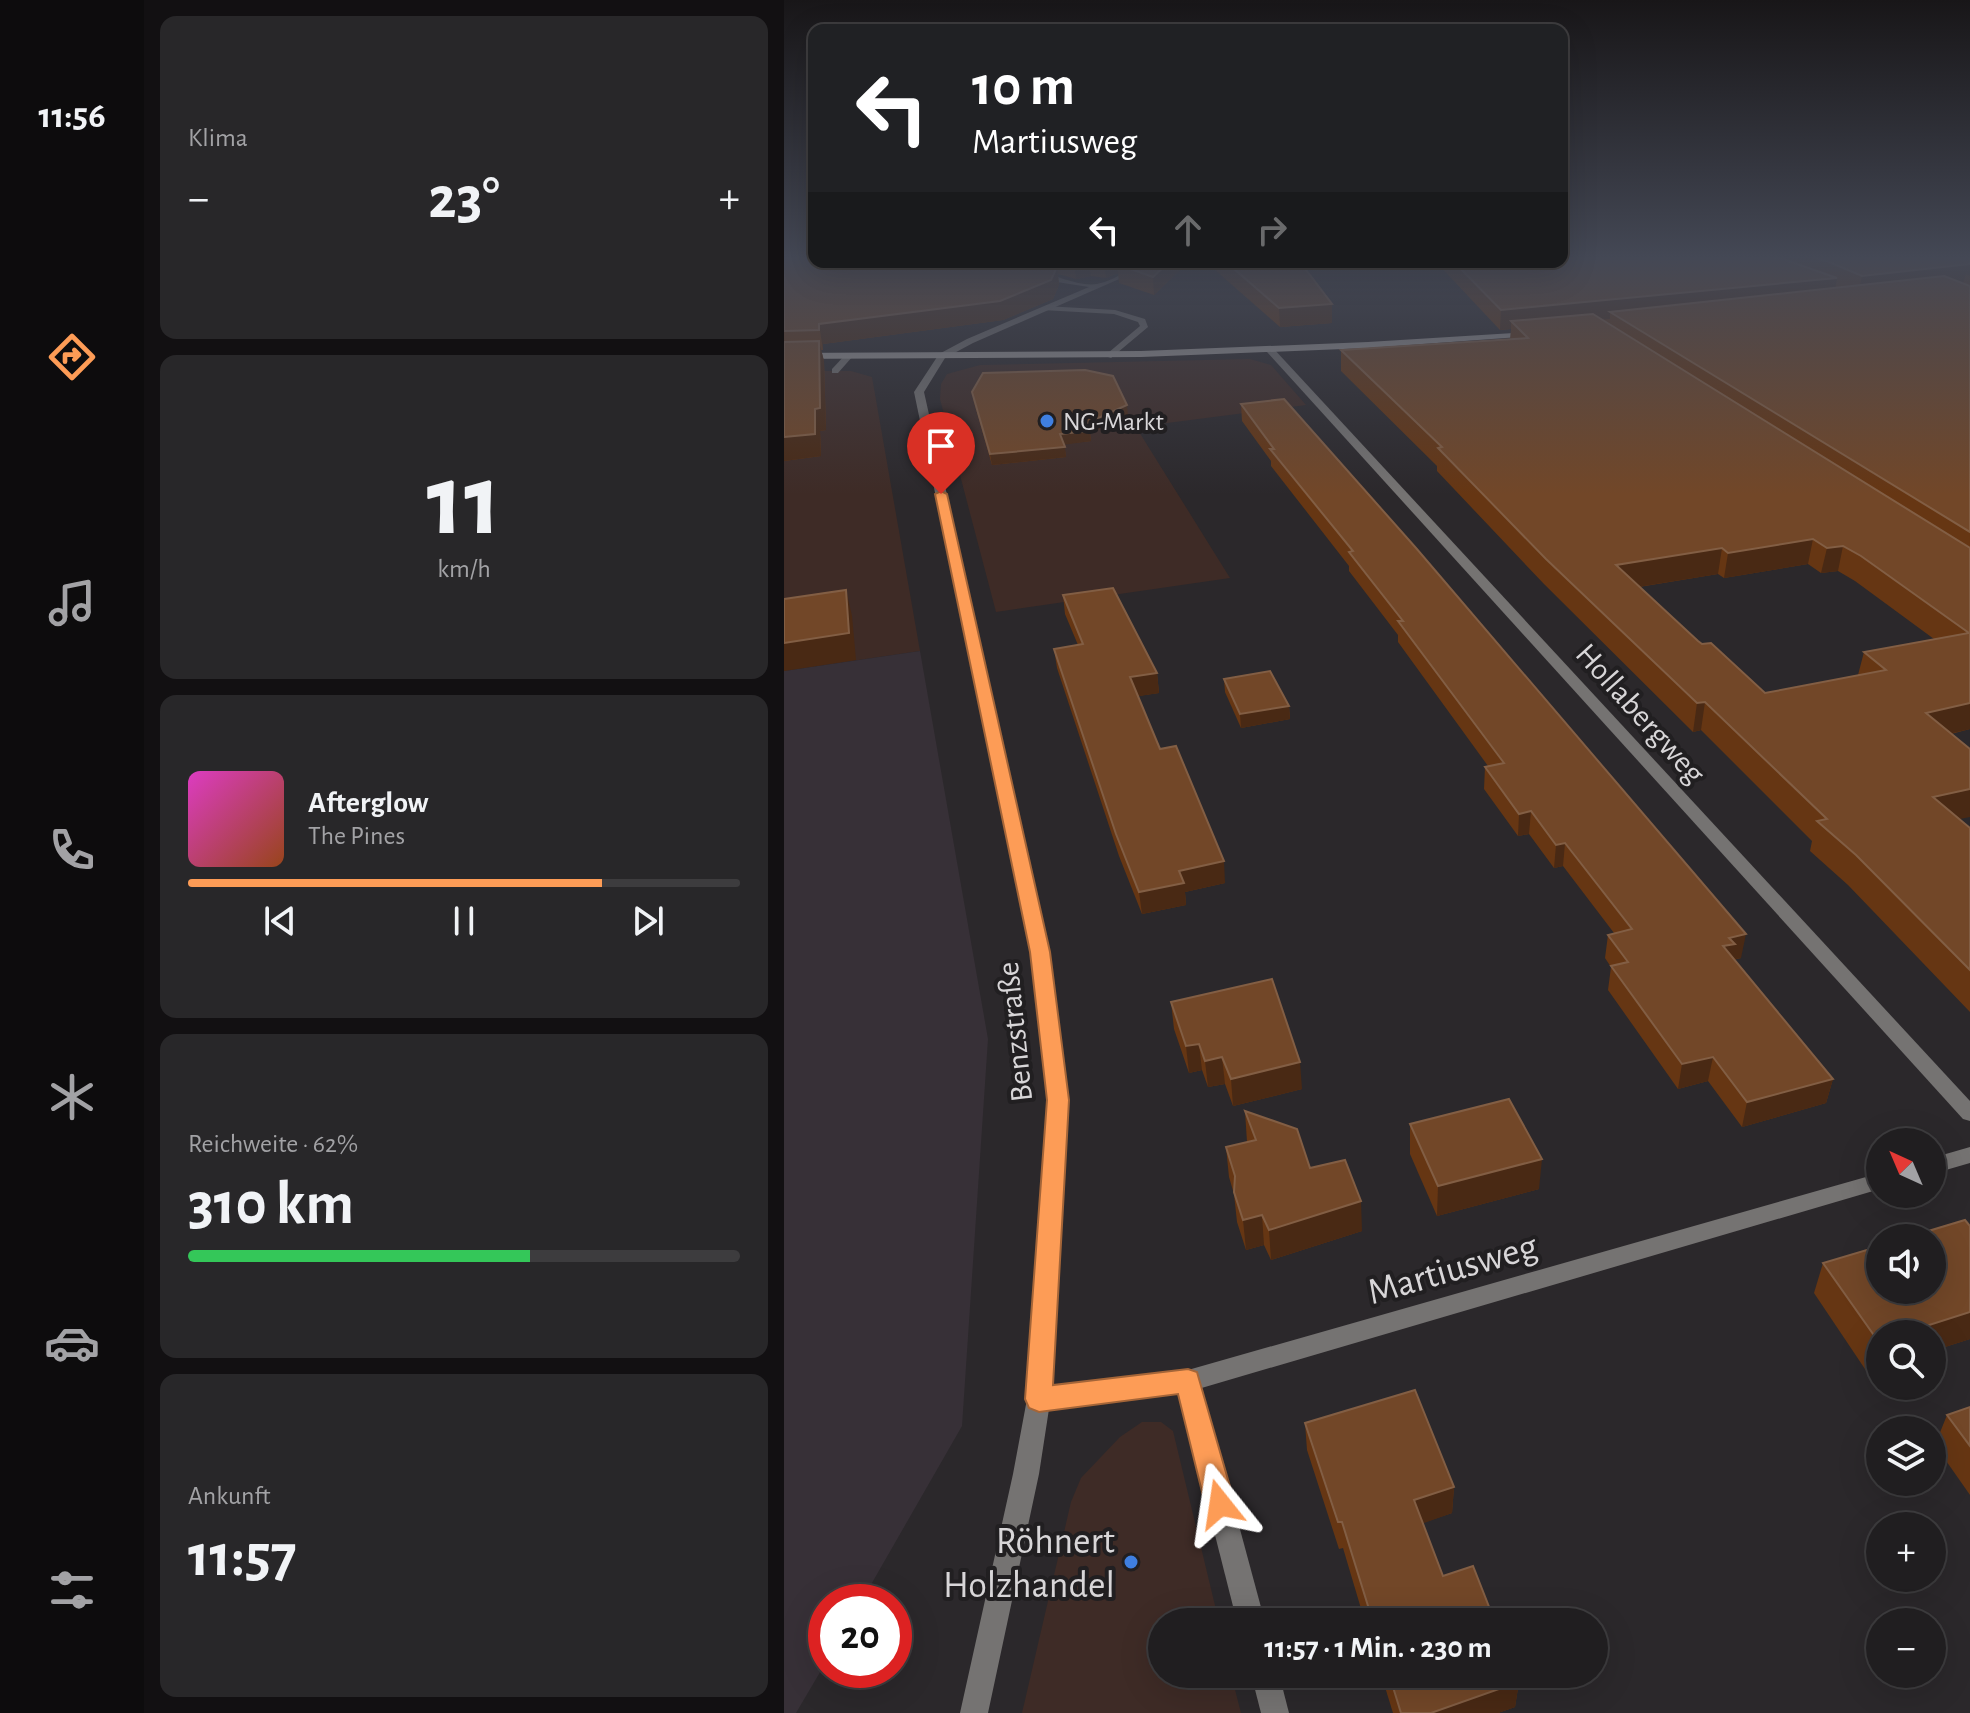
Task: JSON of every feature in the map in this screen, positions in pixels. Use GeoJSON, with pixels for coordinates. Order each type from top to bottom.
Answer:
{"type":"FeatureCollection","features":[{"type":"Feature","properties":{"kind":"street"},"geometry":{"type":"LineString","coordinates":[[942,356],[987,335]]}},
{"type":"Feature","properties":{"kind":"street"},"geometry":{"type":"LineString","coordinates":[[1111,355],[1136,335]]}},
{"type":"Feature","properties":{"kind":"street"},"geometry":{"type":"LineString","coordinates":[[784,356],[1111,355],[1270,350],[1502,335]]}},
{"type":"Feature","properties":{"kind":"street","name":"Hollabergweg"},"geometry":{"type":"LineString","coordinates":[[1270,350],[1970,1114]]}},
{"type":"Feature","properties":{"kind":"street"},"geometry":{"type":"LineString","coordinates":[[835,371],[849,356]]}},
{"type":"Feature","properties":{"kind":"street","name":"Benzstraße"},"geometry":{"type":"LineString","coordinates":[[942,356],[928,373],[919,392],[919,400],[961,578],[1040,952],[1058,1100],[1039,1399],[1026,1474],[974,1713]]}},
{"type":"Feature","properties":{"kind":"street"},"geometry":{"type":"LineString","coordinates":[[1946,1162],[1970,1155]]}},
{"type":"Feature","properties":{"kind":"street","name":"Martiusweg"},"geometry":{"type":"LineString","coordinates":[[1039,1399],[1188,1381],[1866,1185]]}},
{"type":"Feature","properties":{"kind":"street"},"geometry":{"type":"LineString","coordinates":[[1188,1381],[1247,1608]]}},
{"type":"Feature","properties":{"kind":"street"},"geometry":{"type":"LineString","coordinates":[[1269,1688],[1275,1713]]}},
{"type":"Feature","properties":{"kind":"shaded area"},"geometry":{"type":"Polygon","coordinates":[[[1250,359],[1271,365],[1306,405],[1136,427],[1230,578],[996,612],[940,399],[941,384],[947,374],[980,365],[1250,359]]]}},
{"type":"Feature","properties":{"kind":"shaded area"},"geometry":{"type":"Polygon","coordinates":[[[784,371],[851,371],[872,377],[920,651],[784,671],[784,371]]]}},
{"type":"Feature","properties":{"kind":"shaded area"},"geometry":{"type":"Polygon","coordinates":[[[920,651],[988,1039],[962,1426],[871,1584],[808,1584],[808,1688],[811,1688],[796,1713],[784,1713],[784,671],[920,651]]]}},
{"type":"Feature","properties":{"kind":"shaded area","name":"Röhnert Holzhandel"},"geometry":{"type":"Polygon","coordinates":[[[1142,1422],[1161,1422],[1173,1431],[1216,1608],[1148,1608],[1148,1688],[1235,1688],[1241,1713],[1022,1713],[1071,1502],[1081,1478],[1120,1437],[1142,1422]]]}},
{"type":"Feature","properties":{"kind":"building"},"geometry":{"type":"Polygon","coordinates":[[[1525,335],[1627,335],[1970,548],[1970,703],[1926,713],[1970,749],[1970,789],[1933,797],[1970,828],[1970,970],[1856,855],[1817,821],[1827,819],[1705,702],[1697,703],[1546,559],[1438,448],[1442,447],[1341,350],[1528,338],[1525,335]],[[1813,539],[1728,553],[1722,548],[1616,565],[1698,641],[1711,643],[1765,693],[1886,670],[1864,652],[1969,633],[1843,546],[1827,548],[1813,539]]]}},
{"type":"Feature","properties":{"kind":"building"},"geometry":{"type":"Polygon","coordinates":[[[1648,335],[1970,335],[1970,532],[1648,335]]]}},
{"type":"Feature","properties":{"kind":"building"},"geometry":{"type":"Polygon","coordinates":[[[819,341],[820,408],[815,409],[815,434],[784,437],[784,342],[819,341]]]}},
{"type":"Feature","properties":{"kind":"building","name":"NG-Markt"},"geometry":{"type":"Polygon","coordinates":[[[1085,370],[1113,376],[1127,405],[1087,423],[1090,431],[1060,434],[1065,447],[990,454],[972,392],[983,373],[1085,370]]]}},
{"type":"Feature","properties":{"kind":"building"},"geometry":{"type":"Polygon","coordinates":[[[1284,399],[1416,548],[1746,934],[1729,938],[1735,944],[1723,946],[1833,1079],[1747,1102],[1713,1057],[1682,1064],[1611,966],[1628,962],[1608,935],[1632,929],[1565,843],[1556,845],[1531,811],[1519,814],[1485,767],[1504,763],[1398,621],[1403,621],[1349,552],[1353,551],[1270,449],[1274,449],[1241,404],[1284,399]]]}},
{"type":"Feature","properties":{"kind":"building"},"geometry":{"type":"Polygon","coordinates":[[[1113,588],[1157,673],[1130,677],[1160,749],[1176,746],[1224,861],[1179,871],[1184,883],[1139,892],[1116,834],[1054,649],[1083,644],[1063,595],[1113,588]]]}},
{"type":"Feature","properties":{"kind":"building"},"geometry":{"type":"Polygon","coordinates":[[[846,590],[849,633],[784,643],[784,599],[846,590]]]}},
{"type":"Feature","properties":{"kind":"building"},"geometry":{"type":"Polygon","coordinates":[[[1270,671],[1289,706],[1240,714],[1224,679],[1270,671]]]}},
{"type":"Feature","properties":{"kind":"building"},"geometry":{"type":"Polygon","coordinates":[[[1272,979],[1300,1062],[1231,1079],[1222,1057],[1205,1061],[1199,1044],[1186,1046],[1171,1002],[1272,979]]]}},
{"type":"Feature","properties":{"kind":"building"},"geometry":{"type":"Polygon","coordinates":[[[1509,1099],[1542,1159],[1438,1186],[1410,1124],[1509,1099]]]}},
{"type":"Feature","properties":{"kind":"building"},"geometry":{"type":"Polygon","coordinates":[[[1245,1111],[1297,1129],[1310,1168],[1345,1160],[1361,1201],[1269,1230],[1262,1215],[1243,1220],[1234,1192],[1235,1176],[1226,1147],[1256,1140],[1245,1111]]]}},
{"type":"Feature","properties":{"kind":"building"},"geometry":{"type":"Polygon","coordinates":[[[1965,1220],[1970,1226],[1970,1312],[1945,1320],[1866,1320],[1866,1324],[1823,1263],[1866,1250],[1866,1304],[1946,1304],[1946,1226],[1965,1220]]]}},
{"type":"Feature","properties":{"kind":"building"},"geometry":{"type":"Polygon","coordinates":[[[1415,1390],[1454,1487],[1414,1500],[1443,1576],[1473,1566],[1490,1608],[1369,1608],[1342,1522],[1338,1522],[1305,1423],[1415,1390]]]}},
{"type":"Feature","properties":{"kind":"building"},"geometry":{"type":"Polygon","coordinates":[[[1970,1407],[1970,1446],[1947,1415],[1970,1407]]]}},
{"type":"Feature","properties":{"kind":"building"},"geometry":{"type":"Polygon","coordinates":[[[1393,1688],[1502,1688],[1431,1713],[1401,1713],[1393,1688]]]}},
{"type":"Feature","properties":{"kind":"place","name":"NG-Markt"},"geometry":{"type":"Point","coordinates":[1047,421]}},
{"type":"Feature","properties":{"kind":"place","name":"Röhnert Holzhandel"},"geometry":{"type":"Point","coordinates":[1131,1562]}},
{"type":"Feature","properties":{"kind":"route"},"geometry":{"type":"LineString","coordinates":[[941,494],[1040,952],[1058,1100],[1039,1399],[1188,1381],[1220,1504]]}}]}
